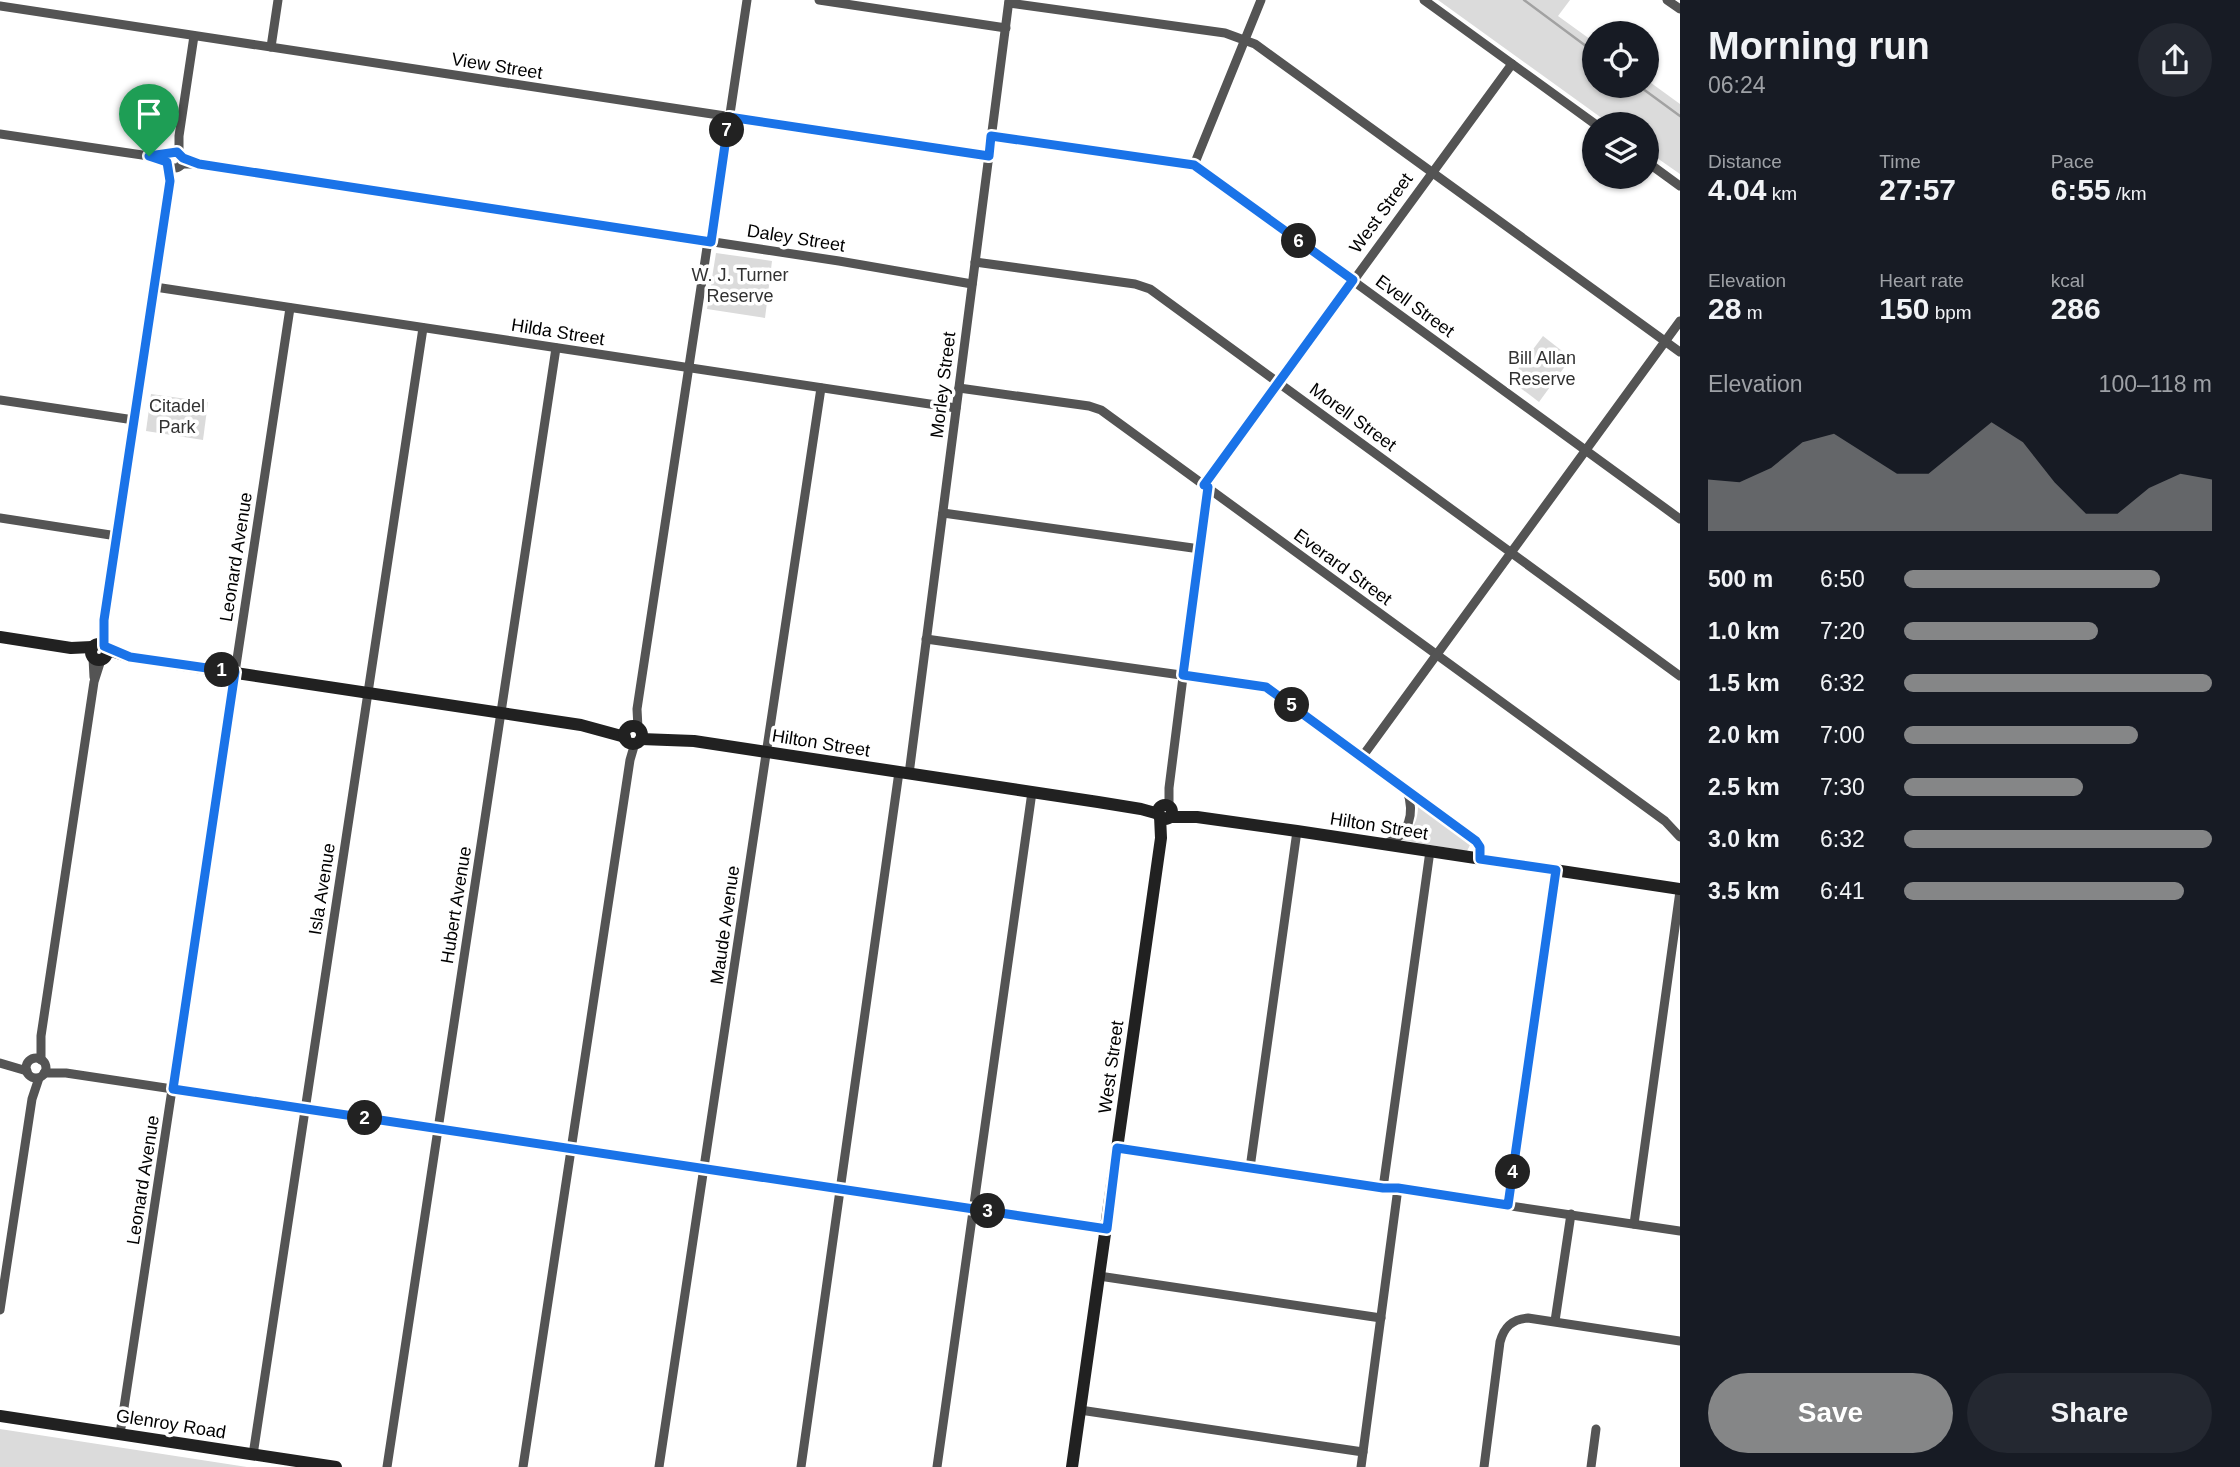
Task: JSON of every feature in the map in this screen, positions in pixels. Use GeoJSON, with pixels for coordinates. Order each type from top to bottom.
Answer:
{"type":"FeatureCollection","features":[{"type":"Feature","properties":{"kind":"street"},"geometry":{"type":"LineString","coordinates":[[271,47],[278,0]]}},
{"type":"Feature","properties":{"kind":"street"},"geometry":{"type":"LineString","coordinates":[[523,1467],[747,0]]}},
{"type":"Feature","properties":{"kind":"street"},"geometry":{"type":"LineString","coordinates":[[819,0],[1006,28]]}},
{"type":"Feature","properties":{"kind":"street"},"geometry":{"type":"LineString","coordinates":[[1194,165],[1261,0]]}},
{"type":"Feature","properties":{"kind":"street"},"geometry":{"type":"LineString","coordinates":[[1424,0],[1582,115]]}},
{"type":"Feature","properties":{"kind":"street"},"geometry":{"type":"LineString","coordinates":[[1667,0],[1680,9]]}},
{"type":"Feature","properties":{"kind":"street"},"geometry":{"type":"LineString","coordinates":[[1009,2],[1225,33],[1245,39],[1263,49],[1680,352]]}},
{"type":"Feature","properties":{"kind":"street","name":"Morley Street"},"geometry":{"type":"LineString","coordinates":[[801,1467],[840,1189],[926,639],[1009,2]]}},
{"type":"Feature","properties":{"kind":"street","name":"View Street"},"geometry":{"type":"LineString","coordinates":[[0,6],[989,156]]}},
{"type":"Feature","properties":{"kind":"street"},"geometry":{"type":"LineString","coordinates":[[0,1310],[194,36]]}},
{"type":"Feature","properties":{"kind":"street","name":"West Street"},"geometry":{"type":"LineString","coordinates":[[1072,1467],[1165,812],[1206,486],[1511,64]]}},
{"type":"Feature","properties":{"kind":"street","name":"Daley Street"},"geometry":{"type":"LineString","coordinates":[[0,134],[839,261],[972,284]]}},
{"type":"Feature","properties":{"kind":"street","name":"Evell Street"},"geometry":{"type":"LineString","coordinates":[[991,136],[1194,165],[1680,519]]}},
{"type":"Feature","properties":{"kind":"street"},"geometry":{"type":"LineString","coordinates":[[1659,171],[1680,186]]}},
{"type":"Feature","properties":{"kind":"street","name":"Morell Street"},"geometry":{"type":"LineString","coordinates":[[975,262],[1144,286],[1680,676]]}},
{"type":"Feature","properties":{"kind":"street","name":"Hilda Street"},"geometry":{"type":"LineString","coordinates":[[155,287],[956,408]]}},
{"type":"Feature","properties":{"kind":"street","name":"Leonard Avenue"},"geometry":{"type":"LineString","coordinates":[[120,1434],[290,308]]}},
{"type":"Feature","properties":{"kind":"street"},"geometry":{"type":"LineString","coordinates":[[1362,757],[1680,321]]}},
{"type":"Feature","properties":{"kind":"street","name":"Isla Avenue"},"geometry":{"type":"LineString","coordinates":[[253,1455],[423,328]]}},
{"type":"Feature","properties":{"kind":"street","name":"Hubert Avenue"},"geometry":{"type":"LineString","coordinates":[[387,1467],[556,348]]}},
{"type":"Feature","properties":{"kind":"street","name":"Maude Avenue"},"geometry":{"type":"LineString","coordinates":[[659,1467],[821,388]]}},
{"type":"Feature","properties":{"kind":"street","name":"Everard Street"},"geometry":{"type":"LineString","coordinates":[[959,388],[1095,407],[1665,821],[1680,837]]}},
{"type":"Feature","properties":{"kind":"street"},"geometry":{"type":"LineString","coordinates":[[0,400],[134,420]]}},
{"type":"Feature","properties":{"kind":"street"},"geometry":{"type":"LineString","coordinates":[[943,513],[1199,549]]}},
{"type":"Feature","properties":{"kind":"street"},"geometry":{"type":"LineString","coordinates":[[0,518],[117,536]]}},
{"type":"Feature","properties":{"kind":"street","name":"Hilton Street"},"geometry":{"type":"LineString","coordinates":[[0,637],[501,712],[633,735],[766,752],[1680,890]]}},
{"type":"Feature","properties":{"kind":"street"},"geometry":{"type":"LineString","coordinates":[[926,639],[1266,687],[1476,841],[1480,847],[1480,859]]}},
{"type":"Feature","properties":{"kind":"street"},"geometry":{"type":"LineString","coordinates":[[1383,844],[1398,838],[1410,820],[1411,806],[1407,789]]}},
{"type":"Feature","properties":{"kind":"street"},"geometry":{"type":"LineString","coordinates":[[937,1467],[1032,792]]}},
{"type":"Feature","properties":{"kind":"street"},"geometry":{"type":"LineString","coordinates":[[1250,1168],[1297,831]]}},
{"type":"Feature","properties":{"kind":"street"},"geometry":{"type":"LineString","coordinates":[[1383,1188],[1430,852]]}},
{"type":"Feature","properties":{"kind":"street"},"geometry":{"type":"LineString","coordinates":[[1508,1205],[1556,870]]}},
{"type":"Feature","properties":{"kind":"street"},"geometry":{"type":"LineString","coordinates":[[1634,1224],[1680,890]]}},
{"type":"Feature","properties":{"kind":"street"},"geometry":{"type":"LineString","coordinates":[[4,1064],[1107,1229]]}},
{"type":"Feature","properties":{"kind":"street"},"geometry":{"type":"LineString","coordinates":[[1117,1148],[1680,1231]]}},
{"type":"Feature","properties":{"kind":"street"},"geometry":{"type":"LineString","coordinates":[[1360,1467],[1398,1188]]}},
{"type":"Feature","properties":{"kind":"street"},"geometry":{"type":"LineString","coordinates":[[1555,1321],[1570,1214]]}},
{"type":"Feature","properties":{"kind":"street"},"geometry":{"type":"LineString","coordinates":[[1100,1276],[1381,1318]]}},
{"type":"Feature","properties":{"kind":"street"},"geometry":{"type":"LineString","coordinates":[[1484,1467],[1500,1342],[1505,1328],[1520,1318],[1680,1341]]}},
{"type":"Feature","properties":{"kind":"street"},"geometry":{"type":"LineString","coordinates":[[1080,1409],[1363,1452]]}},
{"type":"Feature","properties":{"kind":"street","name":"Glenroy Road"},"geometry":{"type":"LineString","coordinates":[[0,1416],[336,1467]]}},
{"type":"Feature","properties":{"kind":"street"},"geometry":{"type":"LineString","coordinates":[[1591,1467],[1596,1429]]}},
{"type":"Feature","properties":{"kind":"green space"},"geometry":{"type":"Polygon","coordinates":[[[1438,0],[1570,0],[1558,16],[1582,33],[1582,98],[1659,98],[1659,89],[1680,104],[1680,174],[1659,159],[1659,112],[1593,112],[1438,0]]]}},
{"type":"Feature","properties":{"kind":"green space","name":"W. J. Turner Reserve"},"geometry":{"type":"Polygon","coordinates":[[[716,253],[772,261],[765,318],[707,309],[716,253]]]}},
{"type":"Feature","properties":{"kind":"green space","name":"Bill Allan Reserve"},"geometry":{"type":"Polygon","coordinates":[[[1543,336],[1571,358],[1539,402],[1510,380],[1543,336]]]}},
{"type":"Feature","properties":{"kind":"green space","name":"Citadel Park"},"geometry":{"type":"Polygon","coordinates":[[[151,394],[208,402],[203,440],[146,431],[151,394]]]}},
{"type":"Feature","properties":{"kind":"green space"},"geometry":{"type":"Polygon","coordinates":[[[1418,805],[1470,845],[1467,851],[1401,840],[1414,825],[1418,805]]]}},
{"type":"Feature","properties":{"kind":"green space"},"geometry":{"type":"Polygon","coordinates":[[[0,1429],[247,1467],[0,1467],[0,1429]]]}},
{"type":"Feature","properties":{"kind":"waterway"},"geometry":{"type":"LineString","coordinates":[[1524,0],[1582,43]]}},
{"type":"Feature","properties":{"kind":"waterway"},"geometry":{"type":"LineString","coordinates":[[1655,98],[1680,116]]}},
{"type":"Feature","properties":{"kind":"route"},"geometry":{"type":"LineString","coordinates":[[729,117],[989,156],[991,136],[1194,165],[1353,280],[1204,485],[1208,487],[1183,675],[1266,687],[1476,841],[1480,847],[1480,859],[1556,870],[1508,1205],[1117,1148],[1107,1229],[173,1089],[235,672],[130,657],[104,646],[104,620],[170,181],[167,162],[149,156],[177,152],[183,158],[199,164],[711,242],[729,117]]}}]}
